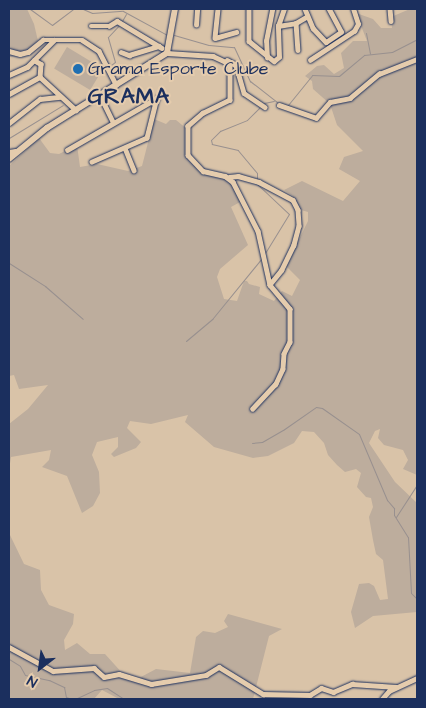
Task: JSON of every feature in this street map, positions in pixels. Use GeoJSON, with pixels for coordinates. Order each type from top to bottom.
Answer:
{"type":"FeatureCollection","features":[{"type":"Feature","properties":{"kind":"main road"},"geometry":{"type":"LineString","coordinates":[[9,159],[12,151],[169,51],[174,9]]}},
{"type":"Feature","properties":{"kind":"street"},"geometry":{"type":"LineString","coordinates":[[196,25],[197,9]]}},
{"type":"Feature","properties":{"kind":"street"},"geometry":{"type":"LineString","coordinates":[[218,9],[215,38],[236,32]]}},
{"type":"Feature","properties":{"kind":"street"},"geometry":{"type":"LineString","coordinates":[[249,9],[248,40],[269,59],[278,59],[278,26],[284,9]]}},
{"type":"Feature","properties":{"kind":"street"},"geometry":{"type":"LineString","coordinates":[[269,59],[266,41],[272,9]]}},
{"type":"Feature","properties":{"kind":"street"},"geometry":{"type":"LineString","coordinates":[[305,9],[306,16],[321,40],[327,42],[342,31],[329,9]]}},
{"type":"Feature","properties":{"kind":"street"},"geometry":{"type":"LineString","coordinates":[[310,60],[354,31],[358,24],[353,9]]}},
{"type":"Feature","properties":{"kind":"street"},"geometry":{"type":"LineString","coordinates":[[390,9],[391,21]]}},
{"type":"Feature","properties":{"kind":"street"},"geometry":{"type":"LineString","coordinates":[[278,26],[296,23],[306,16]]}},
{"type":"Feature","properties":{"kind":"street"},"geometry":{"type":"LineString","coordinates":[[91,26],[109,26],[118,21],[169,51],[207,55],[236,65],[244,93],[265,107]]}},
{"type":"Feature","properties":{"kind":"street"},"geometry":{"type":"LineString","coordinates":[[296,23],[298,50]]}},
{"type":"Feature","properties":{"kind":"street"},"geometry":{"type":"LineString","coordinates":[[9,51],[20,54],[43,40],[82,40],[99,51],[116,85]]}},
{"type":"Feature","properties":{"kind":"street"},"geometry":{"type":"LineString","coordinates":[[9,75],[27,67],[54,40]]}},
{"type":"Feature","properties":{"kind":"street"},"geometry":{"type":"LineString","coordinates":[[121,52],[129,55],[161,47]]}},
{"type":"Feature","properties":{"kind":"street"},"geometry":{"type":"LineString","coordinates":[[160,58],[158,50],[161,47]]}},
{"type":"Feature","properties":{"kind":"street"},"geometry":{"type":"LineString","coordinates":[[279,105],[316,118],[330,102],[350,98],[379,74],[417,59]]}},
{"type":"Feature","properties":{"kind":"street"},"geometry":{"type":"LineString","coordinates":[[34,60],[40,64],[40,77],[76,110]]}},
{"type":"Feature","properties":{"kind":"street"},"geometry":{"type":"LineString","coordinates":[[224,60],[230,64],[230,100],[203,113],[187,130],[189,159],[206,173],[229,177],[238,176],[259,182],[293,200],[298,210],[300,226],[294,245],[282,270],[270,285]]}},
{"type":"Feature","properties":{"kind":"street"},"geometry":{"type":"LineString","coordinates":[[9,94],[40,77]]}},
{"type":"Feature","properties":{"kind":"street"},"geometry":{"type":"LineString","coordinates":[[100,95],[113,122]]}},
{"type":"Feature","properties":{"kind":"street"},"geometry":{"type":"LineString","coordinates":[[9,123],[40,99],[62,97]]}},
{"type":"Feature","properties":{"kind":"street"},"geometry":{"type":"LineString","coordinates":[[67,150],[157,98],[148,136],[92,162]]}},
{"type":"Feature","properties":{"kind":"street"},"geometry":{"type":"LineString","coordinates":[[125,148],[134,170]]}},
{"type":"Feature","properties":{"kind":"street"},"geometry":{"type":"LineString","coordinates":[[229,177],[256,226],[270,285],[290,309],[290,342],[277,382],[253,409]]}},
{"type":"Feature","properties":{"kind":"street"},"geometry":{"type":"LineString","coordinates":[[9,647],[53,671],[94,668],[104,677],[118,674],[151,684],[206,674],[218,667],[263,694],[310,695],[322,688],[333,692],[352,684],[396,687]]}},
{"type":"Feature","properties":{"kind":"street"},"geometry":{"type":"LineString","coordinates":[[382,699],[396,687],[417,678]]}},
{"type":"Feature","properties":{"kind":"shaded area"},"geometry":{"type":"Polygon","coordinates":[[[9,9],[27,9],[34,24],[38,41],[21,56],[9,57],[9,9]]]}},
{"type":"Feature","properties":{"kind":"shaded area"},"geometry":{"type":"Polygon","coordinates":[[[410,9],[417,9],[417,475],[403,469],[408,460],[403,450],[384,445],[378,438],[380,429],[375,431],[369,443],[395,482],[417,503],[417,612],[373,616],[355,628],[351,612],[359,584],[369,583],[374,586],[380,600],[388,599],[383,560],[376,554],[369,517],[373,507],[371,498],[366,497],[357,487],[361,473],[356,469],[345,472],[328,455],[324,443],[314,432],[302,431],[294,443],[268,456],[253,458],[214,447],[185,422],[188,415],[151,424],[130,421],[127,428],[141,442],[136,448],[114,457],[111,454],[118,447],[118,437],[97,442],[92,455],[99,472],[100,493],[93,506],[82,513],[67,476],[42,467],[49,460],[51,450],[11,457],[9,470],[9,424],[28,409],[48,385],[19,389],[14,375],[9,376],[9,166],[39,138],[50,153],[59,154],[77,145],[80,167],[97,164],[128,171],[142,166],[154,119],[166,124],[170,120],[176,120],[187,129],[189,160],[205,175],[232,176],[242,201],[231,207],[248,245],[220,269],[217,277],[224,299],[237,301],[244,281],[260,287],[259,294],[274,301],[282,291],[292,296],[300,280],[286,266],[308,221],[308,212],[301,210],[293,196],[284,190],[302,181],[343,201],[360,181],[339,169],[344,157],[363,151],[337,125],[330,104],[313,89],[312,81],[305,76],[317,66],[324,65],[334,74],[344,68],[341,53],[353,41],[367,41],[356,13],[373,19],[381,28],[392,28],[391,17],[410,9]]]}},
{"type":"Feature","properties":{"kind":"shaded area","name":"Grama Esporte Clube"},"geometry":{"type":"Polygon","coordinates":[[[67,47],[103,69],[90,90],[54,68],[67,47]]]}},
{"type":"Feature","properties":{"kind":"shaded area"},"geometry":{"type":"Polygon","coordinates":[[[9,533],[24,564],[40,570],[41,590],[49,605],[74,614],[73,624],[64,640],[65,650],[77,643],[90,654],[105,654],[124,675],[139,678],[156,669],[190,673],[196,637],[203,631],[215,633],[228,627],[224,621],[228,614],[282,629],[269,636],[253,699],[119,699],[102,690],[94,699],[9,699],[9,533]]]}},
{"type":"Feature","properties":{"kind":"waterway"},"geometry":{"type":"LineString","coordinates":[[30,9],[52,25],[73,9]]}},
{"type":"Feature","properties":{"kind":"waterway"},"geometry":{"type":"LineString","coordinates":[[83,9],[92,13],[123,11],[167,35]]}},
{"type":"Feature","properties":{"kind":"waterway"},"geometry":{"type":"LineString","coordinates":[[122,21],[126,14]]}},
{"type":"Feature","properties":{"kind":"waterway"},"geometry":{"type":"LineString","coordinates":[[110,66],[115,62],[108,37],[119,25]]}},
{"type":"Feature","properties":{"kind":"waterway"},"geometry":{"type":"LineString","coordinates":[[366,33],[370,54]]}},
{"type":"Feature","properties":{"kind":"waterway"},"geometry":{"type":"LineString","coordinates":[[174,35],[209,45],[234,47],[250,81],[278,103]]}},
{"type":"Feature","properties":{"kind":"waterway"},"geometry":{"type":"LineString","coordinates":[[288,105],[312,75],[339,76],[364,55],[392,52],[417,39]]}},
{"type":"Feature","properties":{"kind":"waterway"},"geometry":{"type":"LineString","coordinates":[[264,103],[274,101]]}},
{"type":"Feature","properties":{"kind":"waterway"},"geometry":{"type":"LineString","coordinates":[[9,138],[63,105]]}},
{"type":"Feature","properties":{"kind":"waterway"},"geometry":{"type":"LineString","coordinates":[[257,178],[257,173],[238,150],[212,144],[211,140],[220,131],[247,120],[260,107]]}},
{"type":"Feature","properties":{"kind":"waterway"},"geometry":{"type":"LineString","coordinates":[[256,183],[289,214],[265,253]]}},
{"type":"Feature","properties":{"kind":"waterway"},"geometry":{"type":"LineString","coordinates":[[186,341],[213,318],[262,258]]}},
{"type":"Feature","properties":{"kind":"waterway"},"geometry":{"type":"LineString","coordinates":[[9,263],[45,286],[83,319]]}},
{"type":"Feature","properties":{"kind":"waterway"},"geometry":{"type":"LineString","coordinates":[[252,443],[262,442],[316,407],[322,408],[359,434],[387,500],[394,508],[394,515],[408,537],[411,593],[417,599]]}},
{"type":"Feature","properties":{"kind":"waterway"},"geometry":{"type":"LineString","coordinates":[[396,517],[417,485]]}},
{"type":"Feature","properties":{"kind":"waterway"},"geometry":{"type":"LineString","coordinates":[[9,659],[20,666],[25,675],[49,680],[64,687],[66,697],[72,699]]}},
{"type":"Feature","properties":{"kind":"waterway"},"geometry":{"type":"LineString","coordinates":[[75,699],[94,690],[107,688],[124,699]]}},
{"type":"Feature","properties":{"kind":"place","name":"Grama Esporte Clube"},"geometry":{"type":"Point","coordinates":[78,69]}},
{"type":"Feature","properties":{"kind":"district","name":"GRAMA"},"geometry":{"type":"Point","coordinates":[129,97]}}]}
